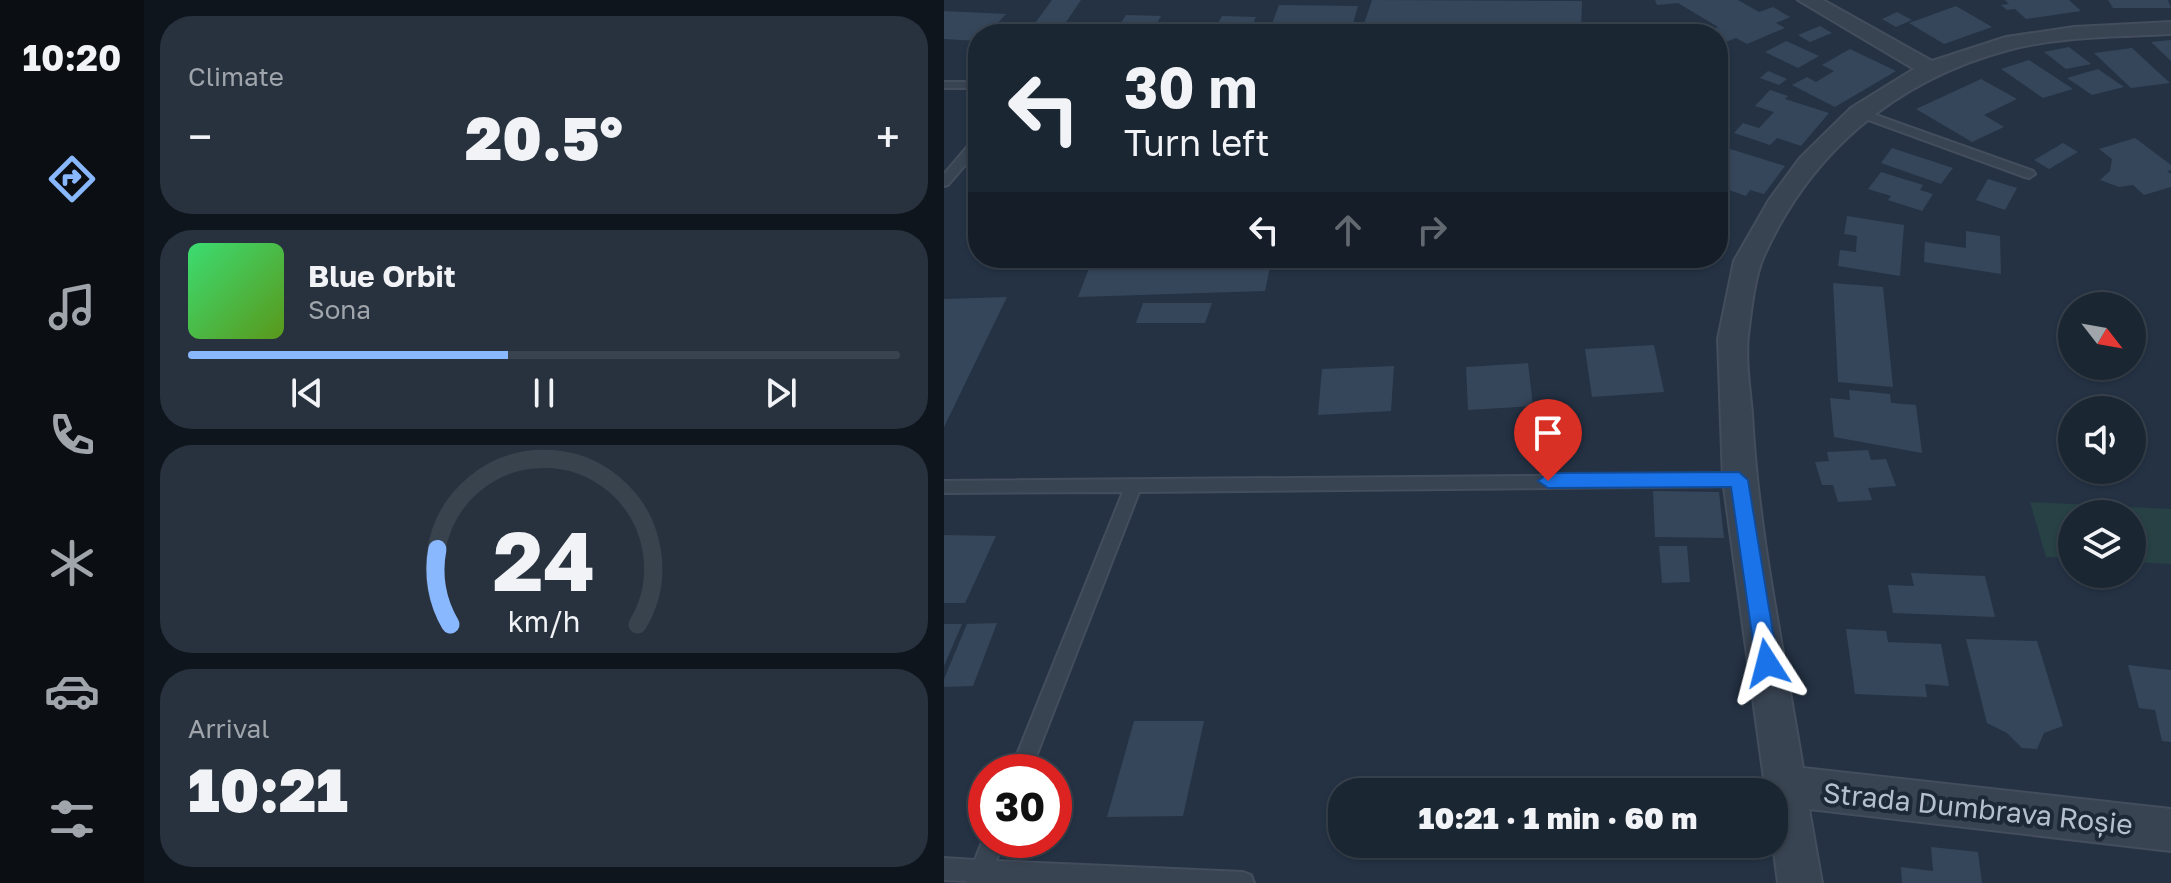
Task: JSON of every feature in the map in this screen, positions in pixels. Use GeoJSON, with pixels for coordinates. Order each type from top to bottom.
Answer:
{"type":"FeatureCollection","features":[{"type":"Feature","properties":{"kind":"street"},"geometry":{"type":"LineString","coordinates":[[1808,0],[1930,69]]}},
{"type":"Feature","properties":{"kind":"street"},"geometry":{"type":"LineString","coordinates":[[1784,778],[1739,480],[1733,339],[1748,261],[1782,200],[1809,163],[1859,113],[1930,69],[2006,44],[2074,33],[2171,28]]}},
{"type":"Feature","properties":{"kind":"street","name":"Strada Dumbrava Roșie"},"geometry":{"type":"LineString","coordinates":[[1788,786],[2171,830]]}},
{"type":"Feature","properties":{"kind":"street"},"geometry":{"type":"LineString","coordinates":[[1788,805],[1800,883]]}},
{"type":"Feature","properties":{"kind":"lane"},"geometry":{"type":"LineString","coordinates":[[944,85],[968,85]]}},
{"type":"Feature","properties":{"kind":"lane"},"geometry":{"type":"LineString","coordinates":[[1859,113],[2029,174]]}},
{"type":"Feature","properties":{"kind":"lane"},"geometry":{"type":"LineString","coordinates":[[944,182],[968,154]]}},
{"type":"Feature","properties":{"kind":"lane"},"geometry":{"type":"LineString","coordinates":[[944,487],[1739,480]]}},
{"type":"Feature","properties":{"kind":"lane"},"geometry":{"type":"LineString","coordinates":[[1027,754],[1134,484]]}},
{"type":"Feature","properties":{"kind":"lane"},"geometry":{"type":"LineString","coordinates":[[979,877],[986,858]]}},
{"type":"Feature","properties":{"kind":"lane"},"geometry":{"type":"LineString","coordinates":[[944,869],[979,877],[1243,883]]}},
{"type":"Feature","properties":{"kind":"green space"},"geometry":{"type":"Polygon","coordinates":[[[2030,502],[2058,503],[2058,557],[2046,557],[2030,502]]]}},
{"type":"Feature","properties":{"kind":"green space"},"geometry":{"type":"Polygon","coordinates":[[[2146,508],[2171,509],[2171,564],[2146,563],[2146,508]]]}},
{"type":"Feature","properties":{"kind":"building"},"geometry":{"type":"Polygon","coordinates":[[[1052,0],[1081,0],[1065,24],[1034,24],[1052,0]]]}},
{"type":"Feature","properties":{"kind":"building"},"geometry":{"type":"Polygon","coordinates":[[[1372,0],[1582,1],[1581,24],[1364,24],[1372,0]]]}},
{"type":"Feature","properties":{"kind":"building"},"geometry":{"type":"Polygon","coordinates":[[[1655,0],[1738,0],[1759,12],[1773,7],[1790,17],[1776,23],[1785,28],[1747,44],[1736,38],[1728,41],[1728,24],[1713,24],[1678,3],[1657,5],[1655,0]]]}},
{"type":"Feature","properties":{"kind":"building"},"geometry":{"type":"Polygon","coordinates":[[[2005,0],[2069,0],[2081,11],[2026,19],[2015,9],[2007,10],[2001,5],[2009,4],[2005,0]]]}},
{"type":"Feature","properties":{"kind":"building"},"geometry":{"type":"Polygon","coordinates":[[[2108,0],[2168,0],[2171,8],[2113,8],[2108,0]]]}},
{"type":"Feature","properties":{"kind":"building"},"geometry":{"type":"Polygon","coordinates":[[[1279,5],[1358,6],[1353,24],[1272,24],[1279,5]]]}},
{"type":"Feature","properties":{"kind":"building"},"geometry":{"type":"Polygon","coordinates":[[[1956,6],[1992,27],[1944,44],[1909,23],[1956,6]]]}},
{"type":"Feature","properties":{"kind":"building"},"geometry":{"type":"Polygon","coordinates":[[[944,11],[1006,14],[997,24],[968,24],[968,40],[944,39],[944,11]]]}},
{"type":"Feature","properties":{"kind":"building"},"geometry":{"type":"Polygon","coordinates":[[[1897,12],[1912,20],[1896,27],[1882,19],[1897,12]]]}},
{"type":"Feature","properties":{"kind":"building"},"geometry":{"type":"Polygon","coordinates":[[[1126,15],[1161,16],[1157,24],[1120,24],[1126,15]]]}},
{"type":"Feature","properties":{"kind":"building"},"geometry":{"type":"Polygon","coordinates":[[[1222,16],[1256,17],[1253,24],[1218,24],[1222,16]]]}},
{"type":"Feature","properties":{"kind":"building"},"geometry":{"type":"Polygon","coordinates":[[[1820,26],[1832,33],[1810,42],[1798,35],[1820,26]]]}},
{"type":"Feature","properties":{"kind":"building"},"geometry":{"type":"Polygon","coordinates":[[[2171,40],[2171,61],[2151,42],[2171,40]]]}},
{"type":"Feature","properties":{"kind":"building"},"geometry":{"type":"Polygon","coordinates":[[[1786,41],[1819,56],[1798,68],[1765,52],[1786,41]]]}},
{"type":"Feature","properties":{"kind":"building"},"geometry":{"type":"Polygon","coordinates":[[[2069,47],[2091,64],[2066,69],[2044,52],[2069,47]]]}},
{"type":"Feature","properties":{"kind":"building"},"geometry":{"type":"Polygon","coordinates":[[[2132,48],[2170,83],[2131,88],[2094,53],[2132,48]]]}},
{"type":"Feature","properties":{"kind":"building"},"geometry":{"type":"Polygon","coordinates":[[[1850,49],[1896,71],[1835,107],[1792,85],[1807,77],[1816,82],[1834,71],[1822,65],[1850,49]]]}},
{"type":"Feature","properties":{"kind":"building"},"geometry":{"type":"Polygon","coordinates":[[[2029,60],[2073,89],[2043,98],[2001,69],[2029,60]]]}},
{"type":"Feature","properties":{"kind":"building"},"geometry":{"type":"Polygon","coordinates":[[[2098,69],[2124,87],[2092,95],[2067,78],[2098,69]]]}},
{"type":"Feature","properties":{"kind":"building"},"geometry":{"type":"Polygon","coordinates":[[[1768,71],[1787,79],[1779,85],[1760,78],[1768,71]]]}},
{"type":"Feature","properties":{"kind":"building"},"geometry":{"type":"Polygon","coordinates":[[[1981,79],[2017,99],[1984,115],[2004,127],[1972,142],[1916,109],[1981,79]]]}},
{"type":"Feature","properties":{"kind":"building"},"geometry":{"type":"Polygon","coordinates":[[[1770,90],[1788,96],[1785,99],[1829,113],[1801,146],[1777,138],[1770,145],[1734,133],[1743,123],[1759,128],[1774,112],[1755,106],[1770,90]]]}},
{"type":"Feature","properties":{"kind":"building"},"geometry":{"type":"Polygon","coordinates":[[[2135,138],[2171,165],[2171,170],[2167,171],[2171,174],[2171,187],[2144,195],[2133,185],[2119,187],[2100,180],[2110,171],[2112,159],[2099,149],[2135,138]]]}},
{"type":"Feature","properties":{"kind":"building"},"geometry":{"type":"Polygon","coordinates":[[[2063,143],[2078,152],[2049,169],[2034,160],[2063,143]]]}},
{"type":"Feature","properties":{"kind":"building"},"geometry":{"type":"Polygon","coordinates":[[[1728,148],[1785,166],[1764,194],[1750,190],[1746,196],[1728,190],[1728,148]]]}},
{"type":"Feature","properties":{"kind":"building"},"geometry":{"type":"Polygon","coordinates":[[[1892,148],[1953,168],[1941,184],[1881,163],[1892,148]]]}},
{"type":"Feature","properties":{"kind":"building"},"geometry":{"type":"Polygon","coordinates":[[[1881,172],[1923,185],[1920,190],[1933,194],[1922,211],[1888,200],[1891,196],[1868,189],[1881,172]]]}},
{"type":"Feature","properties":{"kind":"building"},"geometry":{"type":"Polygon","coordinates":[[[1988,179],[2017,188],[2005,210],[1976,200],[1988,179]]]}},
{"type":"Feature","properties":{"kind":"building"},"geometry":{"type":"Polygon","coordinates":[[[1847,216],[1904,225],[1900,276],[1838,266],[1840,250],[1856,252],[1857,236],[1844,234],[1847,216]]]}},
{"type":"Feature","properties":{"kind":"building"},"geometry":{"type":"Polygon","coordinates":[[[1966,231],[2000,236],[2001,274],[1924,262],[1925,242],[1966,248],[1966,231]]]}},
{"type":"Feature","properties":{"kind":"building"},"geometry":{"type":"Polygon","coordinates":[[[1089,268],[1270,268],[1265,291],[1078,297],[1089,268]]]}},
{"type":"Feature","properties":{"kind":"building"},"geometry":{"type":"Polygon","coordinates":[[[1833,283],[1883,287],[1893,387],[1838,382],[1833,283]]]}},
{"type":"Feature","properties":{"kind":"building"},"geometry":{"type":"Polygon","coordinates":[[[1007,297],[944,427],[944,299],[1007,297]]]}},
{"type":"Feature","properties":{"kind":"building"},"geometry":{"type":"Polygon","coordinates":[[[1143,303],[1212,303],[1205,323],[1136,323],[1143,303]]]}},
{"type":"Feature","properties":{"kind":"building"},"geometry":{"type":"Polygon","coordinates":[[[1654,345],[1664,392],[1592,397],[1585,349],[1654,345]]]}},
{"type":"Feature","properties":{"kind":"building"},"geometry":{"type":"Polygon","coordinates":[[[1528,363],[1533,406],[1468,410],[1466,367],[1528,363]]]}},
{"type":"Feature","properties":{"kind":"building"},"geometry":{"type":"Polygon","coordinates":[[[1394,366],[1391,411],[1318,415],[1322,369],[1394,366]]]}},
{"type":"Feature","properties":{"kind":"building"},"geometry":{"type":"Polygon","coordinates":[[[1849,390],[1890,394],[1891,403],[1916,405],[1922,453],[1834,437],[1830,398],[1850,400],[1849,390]]]}},
{"type":"Feature","properties":{"kind":"building"},"geometry":{"type":"Polygon","coordinates":[[[1868,450],[1871,460],[1886,459],[1896,486],[1868,488],[1872,500],[1838,502],[1833,485],[1822,485],[1815,462],[1829,461],[1827,452],[1868,450]]]}},
{"type":"Feature","properties":{"kind":"building"},"geometry":{"type":"Polygon","coordinates":[[[1653,491],[1719,492],[1724,538],[1655,537],[1653,491]]]}},
{"type":"Feature","properties":{"kind":"building"},"geometry":{"type":"Polygon","coordinates":[[[944,535],[996,536],[965,603],[944,603],[944,535]]]}},
{"type":"Feature","properties":{"kind":"building"},"geometry":{"type":"Polygon","coordinates":[[[1659,546],[1687,546],[1690,582],[1662,583],[1659,546]]]}},
{"type":"Feature","properties":{"kind":"building"},"geometry":{"type":"Polygon","coordinates":[[[1911,573],[1985,576],[1995,617],[1893,613],[1888,585],[1914,586],[1911,573]]]}},
{"type":"Feature","properties":{"kind":"building"},"geometry":{"type":"Polygon","coordinates":[[[997,623],[973,686],[944,687],[944,679],[967,624],[997,623]]]}},
{"type":"Feature","properties":{"kind":"building"},"geometry":{"type":"Polygon","coordinates":[[[944,624],[962,624],[944,666],[944,624]]]}},
{"type":"Feature","properties":{"kind":"building"},"geometry":{"type":"Polygon","coordinates":[[[1846,629],[1886,631],[1888,642],[1941,644],[1949,686],[1925,684],[1927,697],[1855,694],[1846,629]]]}},
{"type":"Feature","properties":{"kind":"building"},"geometry":{"type":"Polygon","coordinates":[[[1966,639],[2037,641],[2063,726],[2044,733],[2037,749],[2022,748],[2007,733],[1987,723],[1966,639]]]}},
{"type":"Feature","properties":{"kind":"building"},"geometry":{"type":"Polygon","coordinates":[[[2128,665],[2171,670],[2171,742],[2162,741],[2155,710],[2139,708],[2128,665]]]}},
{"type":"Feature","properties":{"kind":"building"},"geometry":{"type":"Polygon","coordinates":[[[1134,721],[1204,721],[1183,816],[1107,817],[1134,721]]]}},
{"type":"Feature","properties":{"kind":"building"},"geometry":{"type":"Polygon","coordinates":[[[1931,847],[1978,852],[1982,883],[1902,883],[1901,867],[1933,871],[1931,847]]]}},
{"type":"Feature","properties":{"kind":"route"},"geometry":{"type":"LineString","coordinates":[[1548,481],[1739,480],[1767,663]]}}]}
